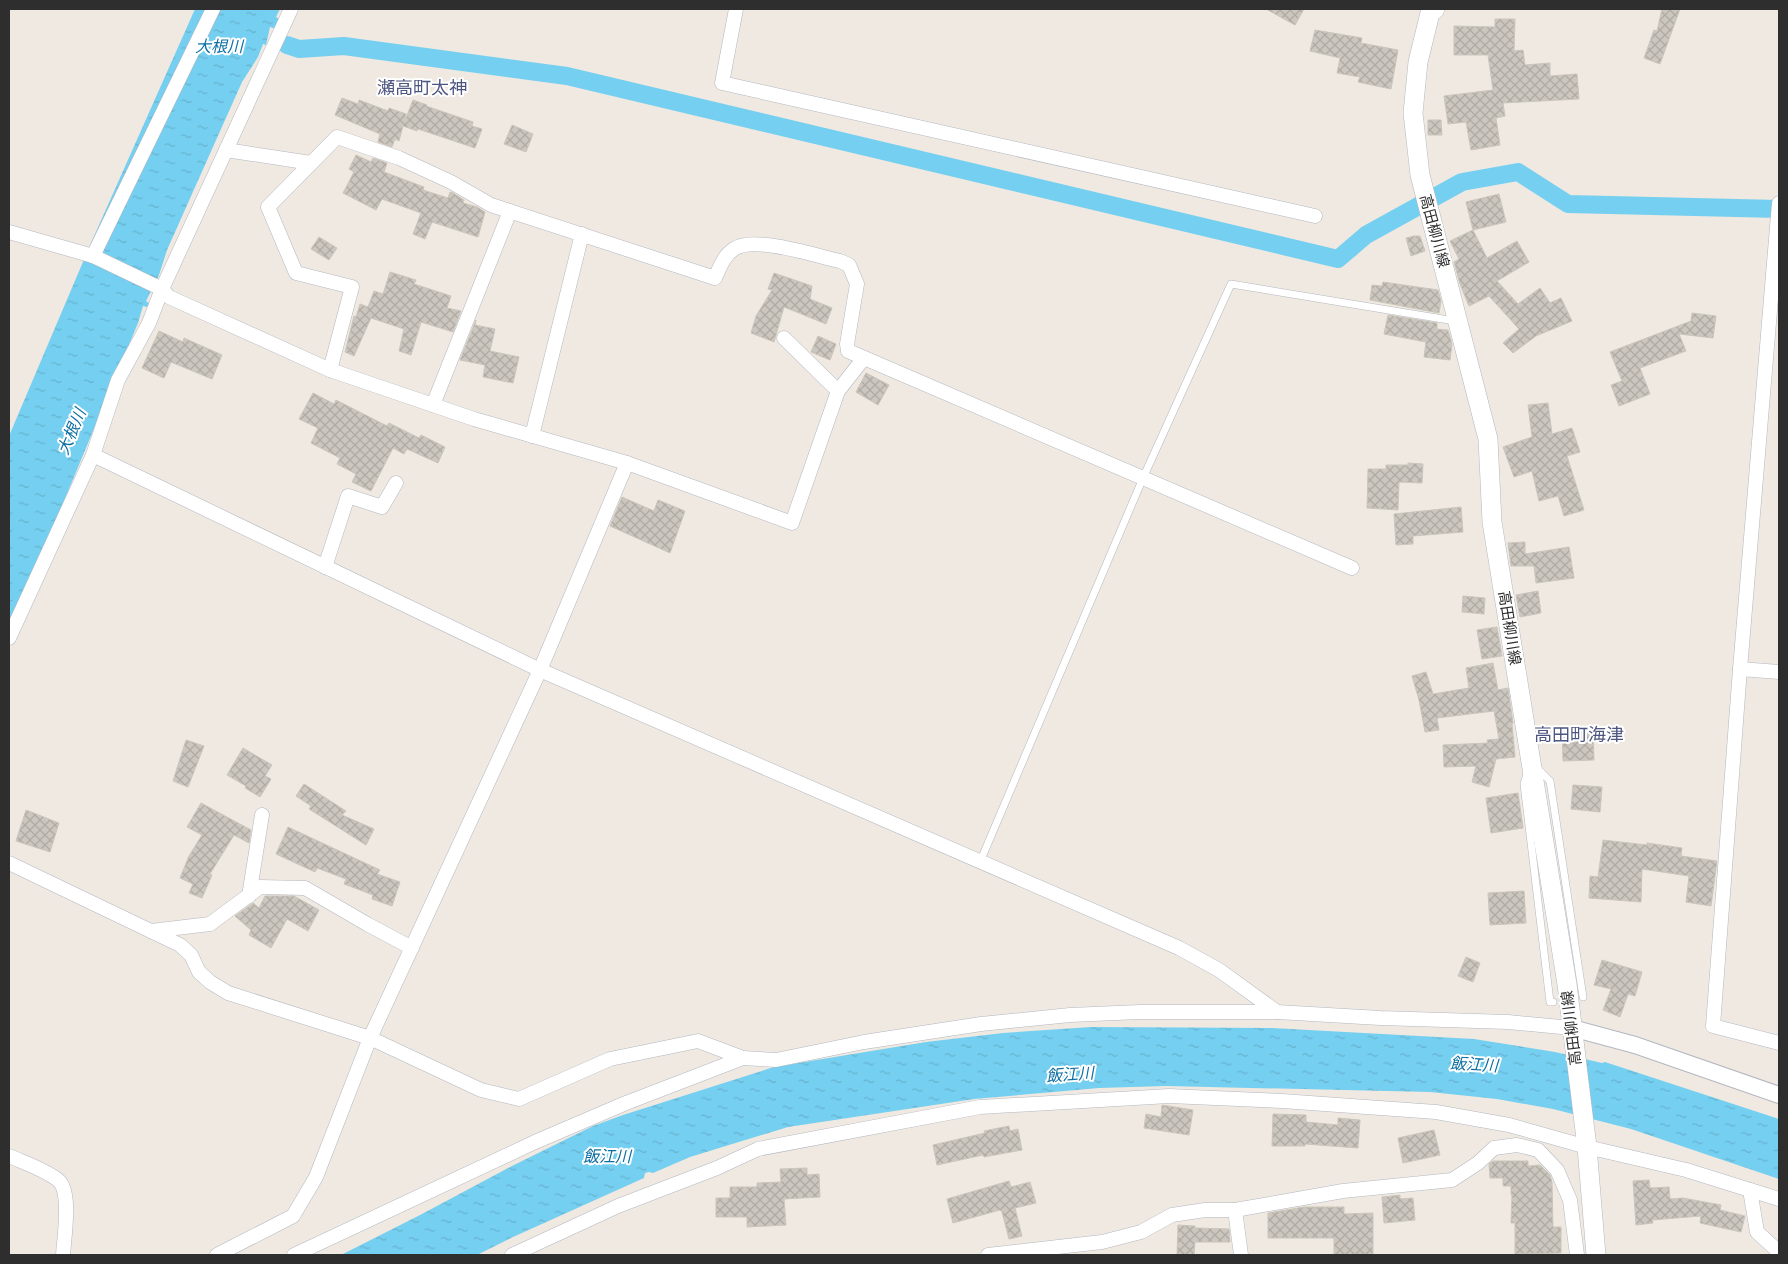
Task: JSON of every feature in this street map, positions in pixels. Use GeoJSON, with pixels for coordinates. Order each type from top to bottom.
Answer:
{"type":"FeatureCollection","features":[{"type":"Feature","properties":{"kind":"main road","name":"高田柳川線"},"geometry":{"type":"LineString","coordinates":[[1429,10],[1418,62],[1413,113],[1420,175],[1488,439],[1492,522],[1567,984],[1587,1147],[1596,1255]]}},
{"type":"Feature","properties":{"kind":"street"},"geometry":{"type":"LineString","coordinates":[[93,256],[213,9]]}},
{"type":"Feature","properties":{"kind":"street"},"geometry":{"type":"LineString","coordinates":[[9,638],[93,455],[118,380],[149,324],[162,289],[290,9]]}},
{"type":"Feature","properties":{"kind":"street"},"geometry":{"type":"LineString","coordinates":[[736,9],[722,83],[1315,216]]}},
{"type":"Feature","properties":{"kind":"street"},"geometry":{"type":"LineString","coordinates":[[330,370],[352,287],[296,273],[268,207],[337,137],[399,158],[451,182],[491,205],[715,278],[726,256],[735,248],[748,244],[763,244],[840,261],[849,265],[856,284],[847,344],[848,351],[1352,568]]}},
{"type":"Feature","properties":{"kind":"street"},"geometry":{"type":"LineString","coordinates":[[226,150],[311,163]]}},
{"type":"Feature","properties":{"kind":"street"},"geometry":{"type":"LineString","coordinates":[[1779,203],[1776,268],[1740,670],[1714,1026],[1779,1043]]}},
{"type":"Feature","properties":{"kind":"street"},"geometry":{"type":"LineString","coordinates":[[433,405],[510,211]]}},
{"type":"Feature","properties":{"kind":"street"},"geometry":{"type":"LineString","coordinates":[[9,232],[93,256],[162,289],[170,297],[330,370],[433,405],[627,463],[792,523],[838,391],[864,358]]}},
{"type":"Feature","properties":{"kind":"street"},"geometry":{"type":"LineString","coordinates":[[532,436],[582,234]]}},
{"type":"Feature","properties":{"kind":"street"},"geometry":{"type":"LineString","coordinates":[[784,338],[838,391]]}},
{"type":"Feature","properties":{"kind":"street"},"geometry":{"type":"LineString","coordinates":[[93,455],[540,670],[1179,948],[1219,970],[1277,1012]]}},
{"type":"Feature","properties":{"kind":"street"},"geometry":{"type":"LineString","coordinates":[[217,1255],[293,1216],[316,1176],[370,1038],[540,670],[627,463]]}},
{"type":"Feature","properties":{"kind":"street"},"geometry":{"type":"LineString","coordinates":[[325,567],[348,496],[382,507],[396,483]]}},
{"type":"Feature","properties":{"kind":"street"},"geometry":{"type":"LineString","coordinates":[[1740,670],[1779,672]]}},
{"type":"Feature","properties":{"kind":"street"},"geometry":{"type":"LineString","coordinates":[[248,896],[262,816]]}},
{"type":"Feature","properties":{"kind":"street"},"geometry":{"type":"LineString","coordinates":[[9,863],[180,944],[191,955],[199,972],[210,982],[228,993],[370,1038],[481,1090],[519,1099],[610,1059],[698,1041],[743,1058],[776,1060],[873,1040],[981,1024],[1070,1015],[1140,1012],[1277,1012],[1380,1018],[1508,1022],[1572,1032],[1644,1048],[1779,1095]]}},
{"type":"Feature","properties":{"kind":"street"},"geometry":{"type":"LineString","coordinates":[[150,931],[210,924],[260,887],[305,888],[412,948]]}},
{"type":"Feature","properties":{"kind":"street"},"geometry":{"type":"LineString","coordinates":[[294,1255],[535,1142],[626,1103],[743,1058]]}},
{"type":"Feature","properties":{"kind":"street"},"geometry":{"type":"LineString","coordinates":[[512,1255],[618,1206],[717,1168],[758,1149],[980,1107],[1169,1096],[1282,1101],[1436,1112],[1509,1125],[1587,1147],[1686,1170],[1779,1199]]}},
{"type":"Feature","properties":{"kind":"street"},"geometry":{"type":"LineString","coordinates":[[988,1255],[1031,1252],[1102,1242],[1141,1232],[1172,1215],[1205,1210],[1235,1210],[1343,1191],[1452,1180],[1478,1163],[1494,1148],[1517,1145],[1538,1150],[1557,1170],[1570,1200],[1577,1255]]}},
{"type":"Feature","properties":{"kind":"street"},"geometry":{"type":"LineString","coordinates":[[9,1156],[59,1181],[66,1194],[63,1255]]}},
{"type":"Feature","properties":{"kind":"street"},"geometry":{"type":"LineString","coordinates":[[1750,1190],[1757,1232],[1779,1252]]}},
{"type":"Feature","properties":{"kind":"street"},"geometry":{"type":"LineString","coordinates":[[1235,1210],[1241,1255]]}},
{"type":"Feature","properties":{"kind":"lane"},"geometry":{"type":"LineString","coordinates":[[980,862],[1143,478],[1231,284],[1458,322]]}},
{"type":"Feature","properties":{"kind":"lane"},"geometry":{"type":"LineString","coordinates":[[1553,1002],[1550,1002],[1524,784],[1531,762],[1550,781],[1583,997]]}},
{"type":"Feature","properties":{"kind":"water","name":"大根川"},"geometry":{"type":"Polygon","coordinates":[[[195,9],[280,9],[276,17],[279,19],[276,29],[270,27],[266,45],[263,44],[258,57],[242,82],[167,250],[159,275],[146,301],[149,303],[147,307],[143,306],[138,323],[9,633],[9,436],[91,243],[195,9]]]}},
{"type":"Feature","properties":{"kind":"water","name":"飯江川"},"geometry":{"type":"Polygon","coordinates":[[[1091,1027],[1272,1028],[1474,1039],[1555,1052],[1602,1063],[1605,1062],[1779,1119],[1779,1179],[1631,1129],[1553,1109],[1497,1099],[1430,1092],[1166,1086],[1099,1088],[974,1099],[788,1127],[690,1157],[653,1173],[645,1173],[644,1178],[477,1255],[341,1255],[593,1126],[774,1067],[926,1042],[1003,1033],[1091,1027]]]}},
{"type":"Feature","properties":{"kind":"building"},"geometry":{"type":"Polygon","coordinates":[[[1266,9],[1304,9],[1295,25],[1266,9]]]}},
{"type":"Feature","properties":{"kind":"building"},"geometry":{"type":"Polygon","coordinates":[[[1662,9],[1680,9],[1660,64],[1644,58],[1654,30],[1657,31],[1662,9]]]}},
{"type":"Feature","properties":{"kind":"building"},"geometry":{"type":"Polygon","coordinates":[[[1495,19],[1515,19],[1514,51],[1523,50],[1525,65],[1550,63],[1550,76],[1577,74],[1579,99],[1503,103],[1505,116],[1496,118],[1500,145],[1471,150],[1466,122],[1448,124],[1444,96],[1493,90],[1488,55],[1454,55],[1454,26],[1495,27],[1495,19]]]}},
{"type":"Feature","properties":{"kind":"building"},"geometry":{"type":"Polygon","coordinates":[[[1315,30],[1362,38],[1361,43],[1398,50],[1391,89],[1358,82],[1360,77],[1337,73],[1340,58],[1310,51],[1315,30]]]}},
{"type":"Feature","properties":{"kind":"building"},"geometry":{"type":"Polygon","coordinates":[[[342,98],[358,104],[359,100],[388,111],[389,108],[406,114],[404,123],[413,100],[473,122],[472,126],[482,129],[475,148],[418,129],[417,131],[403,126],[399,141],[395,139],[392,147],[378,142],[380,134],[335,115],[342,98]]]}},
{"type":"Feature","properties":{"kind":"building"},"geometry":{"type":"Polygon","coordinates":[[[1428,120],[1441,120],[1442,135],[1428,135],[1428,120]]]}},
{"type":"Feature","properties":{"kind":"building"},"geometry":{"type":"Polygon","coordinates":[[[512,125],[533,134],[526,152],[504,144],[512,125]]]}},
{"type":"Feature","properties":{"kind":"building"},"geometry":{"type":"Polygon","coordinates":[[[356,155],[371,162],[373,158],[387,163],[384,172],[424,187],[423,190],[448,198],[450,192],[453,193],[464,200],[463,203],[477,207],[485,212],[478,237],[432,222],[425,239],[413,234],[421,213],[382,199],[376,210],[343,193],[354,172],[349,169],[356,155]]]}},
{"type":"Feature","properties":{"kind":"building"},"geometry":{"type":"Polygon","coordinates":[[[1499,194],[1506,222],[1473,230],[1466,202],[1499,194]]]}},
{"type":"Feature","properties":{"kind":"building"},"geometry":{"type":"Polygon","coordinates":[[[1473,230],[1487,258],[1517,241],[1529,262],[1497,281],[1518,304],[1540,288],[1550,303],[1561,298],[1572,321],[1536,336],[1513,353],[1503,343],[1519,329],[1489,296],[1469,306],[1460,284],[1454,262],[1459,259],[1450,241],[1473,230]]]}},
{"type":"Feature","properties":{"kind":"building"},"geometry":{"type":"Polygon","coordinates":[[[1420,236],[1425,251],[1411,256],[1406,238],[1420,236]]]}},
{"type":"Feature","properties":{"kind":"building"},"geometry":{"type":"Polygon","coordinates":[[[319,237],[337,248],[329,260],[311,249],[319,237]]]}},
{"type":"Feature","properties":{"kind":"building"},"geometry":{"type":"Polygon","coordinates":[[[390,272],[416,280],[414,284],[451,296],[447,308],[461,311],[453,332],[421,322],[411,355],[399,351],[404,329],[371,318],[354,356],[345,352],[354,316],[356,317],[360,304],[368,307],[374,291],[383,294],[390,272]]]}},
{"type":"Feature","properties":{"kind":"building"},"geometry":{"type":"Polygon","coordinates":[[[774,273],[812,286],[810,299],[832,308],[826,324],[784,307],[774,342],[751,333],[756,316],[772,290],[768,289],[774,273]]]}},
{"type":"Feature","properties":{"kind":"building"},"geometry":{"type":"Polygon","coordinates":[[[1383,282],[1438,290],[1441,301],[1439,313],[1370,300],[1372,285],[1382,286],[1383,282]]]}},
{"type":"Feature","properties":{"kind":"building"},"geometry":{"type":"Polygon","coordinates":[[[1692,313],[1716,316],[1713,338],[1679,334],[1686,351],[1640,368],[1650,394],[1619,406],[1611,385],[1622,381],[1610,352],[1691,321],[1692,313]]]}},
{"type":"Feature","properties":{"kind":"building"},"geometry":{"type":"Polygon","coordinates":[[[1388,315],[1437,323],[1437,329],[1448,330],[1452,344],[1450,360],[1424,357],[1426,342],[1384,334],[1388,315]]]}},
{"type":"Feature","properties":{"kind":"building"},"geometry":{"type":"Polygon","coordinates":[[[476,320],[475,325],[495,329],[490,351],[519,357],[513,383],[483,377],[485,365],[460,360],[476,320]]]}},
{"type":"Feature","properties":{"kind":"building"},"geometry":{"type":"Polygon","coordinates":[[[159,331],[183,342],[184,338],[222,355],[212,379],[171,362],[164,378],[142,368],[159,331]]]}},
{"type":"Feature","properties":{"kind":"building"},"geometry":{"type":"Polygon","coordinates":[[[818,336],[836,344],[830,360],[811,352],[818,336]]]}},
{"type":"Feature","properties":{"kind":"building"},"geometry":{"type":"Polygon","coordinates":[[[866,373],[889,385],[878,405],[856,392],[866,373]]]}},
{"type":"Feature","properties":{"kind":"building"},"geometry":{"type":"Polygon","coordinates":[[[313,393],[334,404],[336,400],[387,426],[389,423],[419,438],[421,435],[445,447],[438,463],[407,449],[404,454],[393,448],[371,491],[352,482],[356,474],[337,464],[340,458],[311,443],[318,428],[299,419],[313,393]]]}},
{"type":"Feature","properties":{"kind":"building"},"geometry":{"type":"Polygon","coordinates":[[[1548,403],[1552,434],[1572,428],[1580,452],[1567,456],[1584,510],[1564,516],[1558,496],[1539,501],[1532,471],[1514,477],[1503,447],[1532,437],[1528,405],[1548,403]]]}},
{"type":"Feature","properties":{"kind":"building"},"geometry":{"type":"Polygon","coordinates":[[[1408,463],[1423,464],[1422,483],[1399,482],[1398,510],[1367,508],[1368,469],[1386,469],[1386,465],[1408,465],[1408,463]]]}},
{"type":"Feature","properties":{"kind":"building"},"geometry":{"type":"Polygon","coordinates":[[[622,497],[654,511],[658,500],[685,511],[670,553],[610,526],[622,497]]]}},
{"type":"Feature","properties":{"kind":"building"},"geometry":{"type":"Polygon","coordinates":[[[1461,507],[1463,532],[1413,536],[1413,544],[1396,545],[1394,514],[1461,507]]]}},
{"type":"Feature","properties":{"kind":"building"},"geometry":{"type":"Polygon","coordinates":[[[1525,542],[1525,554],[1569,547],[1574,578],[1536,583],[1534,566],[1511,566],[1508,543],[1525,542]]]}},
{"type":"Feature","properties":{"kind":"building"},"geometry":{"type":"Polygon","coordinates":[[[1538,591],[1541,613],[1520,617],[1516,595],[1538,591]]]}},
{"type":"Feature","properties":{"kind":"building"},"geometry":{"type":"Polygon","coordinates":[[[1463,596],[1485,598],[1484,614],[1462,612],[1463,596]]]}},
{"type":"Feature","properties":{"kind":"building"},"geometry":{"type":"Polygon","coordinates":[[[1497,627],[1502,656],[1482,659],[1477,630],[1497,627]]]}},
{"type":"Feature","properties":{"kind":"building"},"geometry":{"type":"Polygon","coordinates":[[[1493,663],[1498,690],[1508,688],[1515,757],[1496,759],[1489,787],[1472,782],[1476,766],[1444,767],[1443,745],[1488,743],[1487,740],[1499,739],[1494,711],[1437,718],[1439,730],[1425,732],[1412,676],[1426,672],[1433,694],[1469,688],[1466,668],[1493,663]]]}},
{"type":"Feature","properties":{"kind":"building"},"geometry":{"type":"Polygon","coordinates":[[[1593,727],[1594,760],[1563,761],[1562,728],[1593,727]]]}},
{"type":"Feature","properties":{"kind":"building"},"geometry":{"type":"Polygon","coordinates":[[[186,740],[204,746],[188,787],[173,781],[186,740]]]}},
{"type":"Feature","properties":{"kind":"building"},"geometry":{"type":"Polygon","coordinates":[[[243,748],[272,765],[265,776],[271,779],[260,797],[227,775],[243,748]]]}},
{"type":"Feature","properties":{"kind":"building"},"geometry":{"type":"Polygon","coordinates":[[[304,784],[346,811],[342,815],[374,829],[366,845],[309,809],[311,806],[296,796],[304,784]]]}},
{"type":"Feature","properties":{"kind":"building"},"geometry":{"type":"Polygon","coordinates":[[[1573,785],[1602,787],[1600,812],[1571,809],[1573,785]]]}},
{"type":"Feature","properties":{"kind":"building"},"geometry":{"type":"Polygon","coordinates":[[[1518,793],[1523,828],[1491,833],[1486,798],[1518,793]]]}},
{"type":"Feature","properties":{"kind":"building"},"geometry":{"type":"Polygon","coordinates":[[[201,803],[251,830],[249,843],[234,835],[210,874],[212,875],[202,898],[189,893],[193,884],[180,878],[189,856],[202,835],[187,827],[201,803]]]}},
{"type":"Feature","properties":{"kind":"building"},"geometry":{"type":"Polygon","coordinates":[[[26,810],[59,823],[50,852],[16,841],[26,810]]]}},
{"type":"Feature","properties":{"kind":"building"},"geometry":{"type":"Polygon","coordinates":[[[288,827],[380,870],[377,874],[400,882],[392,906],[372,899],[373,895],[344,884],[346,879],[317,868],[315,872],[276,854],[288,827]]]}},
{"type":"Feature","properties":{"kind":"building"},"geometry":{"type":"Polygon","coordinates":[[[1603,840],[1682,848],[1681,856],[1717,861],[1711,906],[1686,902],[1689,876],[1642,869],[1641,902],[1589,898],[1590,876],[1598,877],[1603,840]]]}},
{"type":"Feature","properties":{"kind":"building"},"geometry":{"type":"Polygon","coordinates":[[[1524,891],[1526,923],[1490,925],[1488,893],[1524,891]]]}},
{"type":"Feature","properties":{"kind":"building"},"geometry":{"type":"Polygon","coordinates":[[[265,896],[294,896],[319,910],[308,931],[287,919],[271,948],[249,935],[251,930],[235,916],[253,903],[259,908],[265,896]]]}},
{"type":"Feature","properties":{"kind":"building"},"geometry":{"type":"Polygon","coordinates":[[[1466,957],[1480,963],[1473,982],[1458,976],[1466,957]]]}},
{"type":"Feature","properties":{"kind":"building"},"geometry":{"type":"Polygon","coordinates":[[[1602,960],[1642,972],[1635,996],[1628,994],[1620,1017],[1603,1010],[1611,989],[1594,985],[1602,960]]]}},
{"type":"Feature","properties":{"kind":"building"},"geometry":{"type":"Polygon","coordinates":[[[1162,1105],[1193,1110],[1189,1135],[1144,1128],[1146,1114],[1161,1117],[1162,1105]]]}},
{"type":"Feature","properties":{"kind":"building"},"geometry":{"type":"Polygon","coordinates":[[[1273,1114],[1306,1115],[1306,1122],[1338,1125],[1338,1118],[1360,1120],[1358,1148],[1305,1144],[1305,1146],[1272,1146],[1273,1114]]]}},
{"type":"Feature","properties":{"kind":"building"},"geometry":{"type":"Polygon","coordinates":[[[1009,1126],[1010,1131],[1018,1129],[1022,1150],[984,1157],[983,1155],[937,1165],[933,1145],[1009,1126]]]}},
{"type":"Feature","properties":{"kind":"building"},"geometry":{"type":"Polygon","coordinates":[[[1434,1130],[1440,1155],[1403,1163],[1398,1138],[1434,1130]]]}},
{"type":"Feature","properties":{"kind":"building"},"geometry":{"type":"Polygon","coordinates":[[[1493,1161],[1528,1161],[1528,1166],[1540,1165],[1550,1175],[1552,1182],[1553,1227],[1561,1227],[1561,1253],[1515,1254],[1515,1223],[1511,1223],[1511,1186],[1503,1186],[1503,1178],[1490,1178],[1489,1164],[1493,1161]]]}},
{"type":"Feature","properties":{"kind":"building"},"geometry":{"type":"Polygon","coordinates":[[[807,1168],[807,1175],[819,1174],[820,1197],[784,1199],[786,1225],[747,1227],[747,1217],[716,1217],[716,1198],[730,1198],[730,1187],[757,1187],[757,1183],[781,1182],[780,1169],[807,1168]]]}},
{"type":"Feature","properties":{"kind":"building"},"geometry":{"type":"Polygon","coordinates":[[[1649,1180],[1650,1188],[1669,1187],[1670,1199],[1683,1198],[1721,1205],[1720,1210],[1745,1216],[1741,1232],[1700,1223],[1701,1216],[1652,1220],[1653,1223],[1636,1225],[1633,1181],[1649,1180]]]}},
{"type":"Feature","properties":{"kind":"building"},"geometry":{"type":"Polygon","coordinates":[[[1009,1181],[1011,1187],[1030,1182],[1036,1203],[1015,1208],[1022,1236],[1009,1239],[1000,1210],[953,1223],[947,1199],[1009,1181]]]}},
{"type":"Feature","properties":{"kind":"building"},"geometry":{"type":"Polygon","coordinates":[[[1400,1195],[1400,1199],[1413,1198],[1415,1220],[1384,1223],[1382,1197],[1400,1195]]]}},
{"type":"Feature","properties":{"kind":"building"},"geometry":{"type":"Polygon","coordinates":[[[1304,1207],[1344,1207],[1344,1214],[1373,1213],[1373,1255],[1334,1255],[1334,1238],[1268,1238],[1268,1213],[1304,1207]]]}},
{"type":"Feature","properties":{"kind":"building"},"geometry":{"type":"Polygon","coordinates":[[[1178,1225],[1195,1226],[1195,1228],[1229,1229],[1230,1242],[1195,1242],[1194,1255],[1177,1255],[1178,1225]]]}},
{"type":"Feature","properties":{"kind":"waterway"},"geometry":{"type":"LineString","coordinates":[[287,45],[299,49],[344,46],[567,76],[1338,259],[1366,235],[1462,182],[1518,172],[1568,204],[1779,209]]}},
{"type":"Feature","properties":{"kind":"district","name":"瀬高町太神"},"geometry":{"type":"Point","coordinates":[422,89]}},
{"type":"Feature","properties":{"kind":"district","name":"高田町海津"},"geometry":{"type":"Point","coordinates":[1579,736]}}]}
